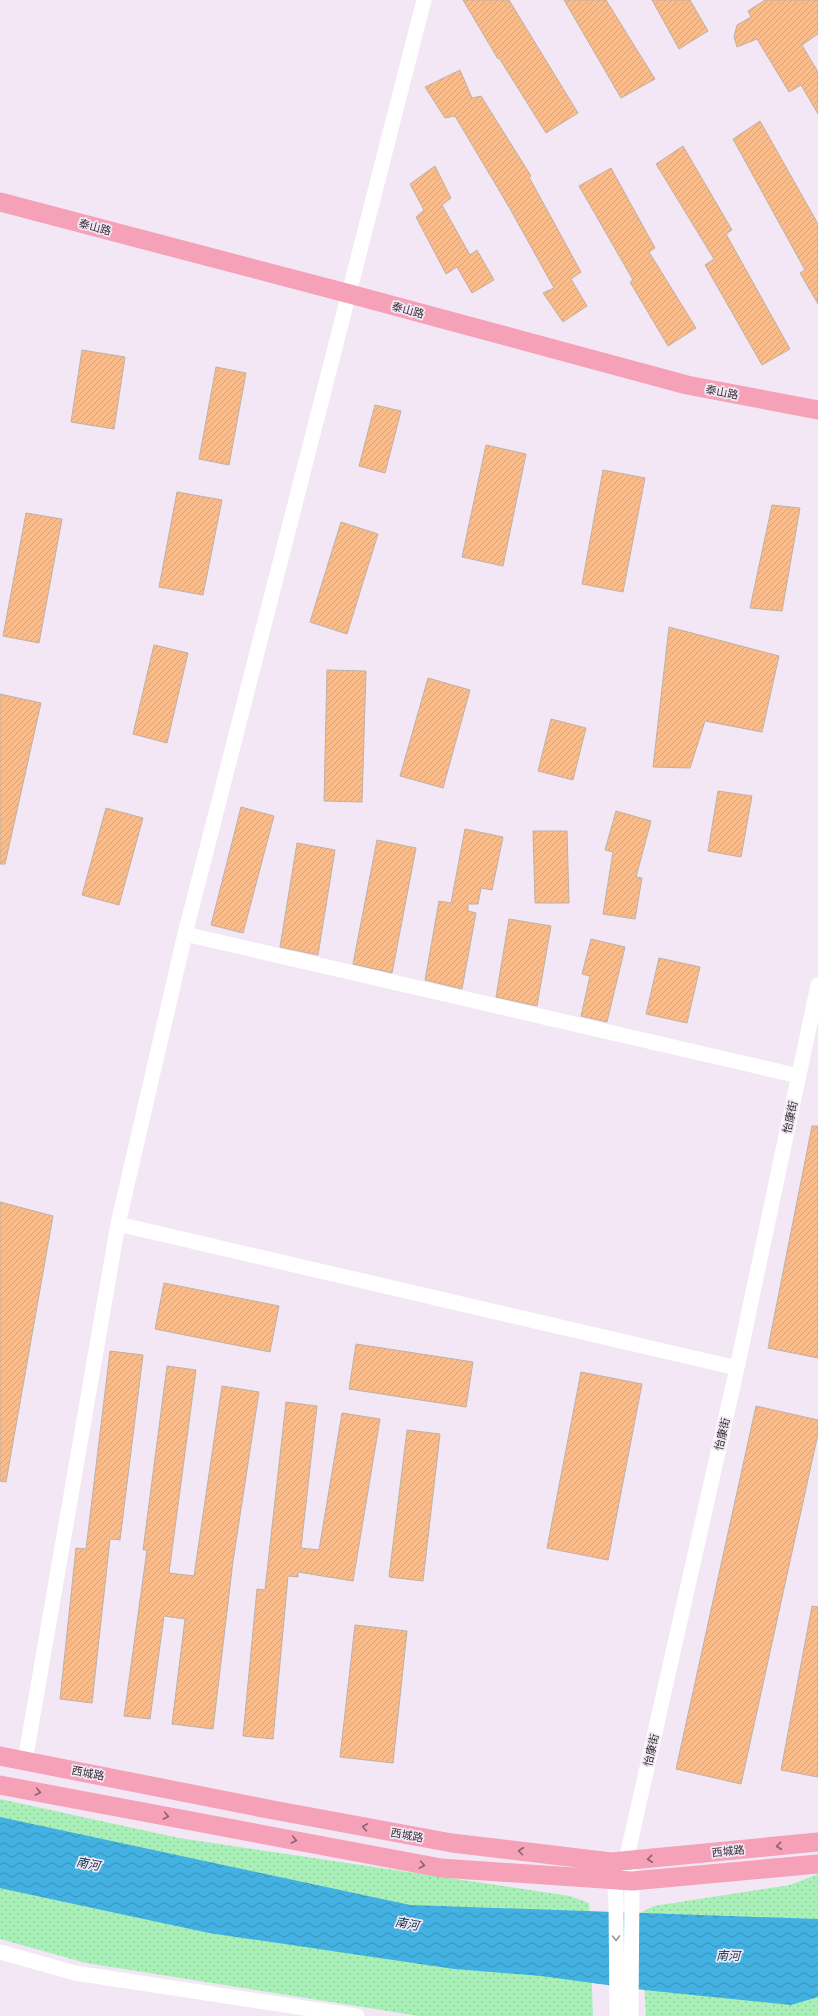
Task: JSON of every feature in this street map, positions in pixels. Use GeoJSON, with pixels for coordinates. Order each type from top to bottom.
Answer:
{"type":"FeatureCollection","features":[{"type":"Feature","properties":{"kind":"main road","name":"泰山路"},"geometry":{"type":"LineString","coordinates":[[0,202],[350,294],[686,385],[818,410]]}},
{"type":"Feature","properties":{"kind":"main road","name":"西城路"},"geometry":{"type":"LineString","coordinates":[[0,1756],[623,1877],[818,1842]]}},
{"type":"Feature","properties":{"kind":"main road","name":"西城路"},"geometry":{"type":"LineString","coordinates":[[0,1785],[441,1868],[623,1877],[818,1864]]}},
{"type":"Feature","properties":{"kind":"street"},"geometry":{"type":"LineString","coordinates":[[25,1761],[118,1224],[185,934],[424,0]]}},
{"type":"Feature","properties":{"kind":"street"},"geometry":{"type":"LineString","coordinates":[[185,934],[799,1076]]}},
{"type":"Feature","properties":{"kind":"street","name":"怡康街"},"geometry":{"type":"LineString","coordinates":[[623,1877],[737,1368],[818,987]]}},
{"type":"Feature","properties":{"kind":"street"},"geometry":{"type":"LineString","coordinates":[[118,1224],[737,1368]]}},
{"type":"Feature","properties":{"kind":"street"},"geometry":{"type":"LineString","coordinates":[[623,1877],[616,1899],[624,2013]]}},
{"type":"Feature","properties":{"kind":"street"},"geometry":{"type":"LineString","coordinates":[[623,1877],[624,2013]]}},
{"type":"Feature","properties":{"kind":"street"},"geometry":{"type":"LineString","coordinates":[[0,1952],[75,1973],[357,2016]]}},
{"type":"Feature","properties":{"kind":"green space"},"geometry":{"type":"Polygon","coordinates":[[[0,1799],[179,1838],[570,1896],[589,1903],[593,2016],[419,2016],[86,1963],[0,1939],[0,1799]]]}},
{"type":"Feature","properties":{"kind":"green space"},"geometry":{"type":"Polygon","coordinates":[[[818,1874],[818,2016],[646,2016],[640,1913],[654,1906],[790,1885],[818,1874]]]}},
{"type":"Feature","properties":{"kind":"water","name":"南河"},"geometry":{"type":"Polygon","coordinates":[[[0,1817],[410,1905],[818,1919],[818,1997],[791,2005],[644,1990],[541,1976],[454,1969],[209,1933],[4,1889],[0,1888],[0,1817]]]}},
{"type":"Feature","properties":{"kind":"building"},"geometry":{"type":"Polygon","coordinates":[[[463,0],[509,0],[578,113],[546,133],[499,58],[498,59],[463,0]]]}},
{"type":"Feature","properties":{"kind":"building"},"geometry":{"type":"Polygon","coordinates":[[[564,0],[606,0],[655,79],[621,98],[564,0]]]}},
{"type":"Feature","properties":{"kind":"building"},"geometry":{"type":"Polygon","coordinates":[[[652,0],[690,0],[708,31],[679,49],[652,0]]]}},
{"type":"Feature","properties":{"kind":"building"},"geometry":{"type":"Polygon","coordinates":[[[765,0],[818,0],[818,34],[802,45],[818,72],[818,114],[801,85],[789,92],[757,39],[737,47],[734,37],[737,25],[751,17],[748,11],[765,0]]]}},
{"type":"Feature","properties":{"kind":"building"},"geometry":{"type":"Polygon","coordinates":[[[460,70],[472,98],[481,96],[531,176],[529,177],[581,272],[571,279],[587,306],[563,322],[543,293],[554,288],[509,207],[455,116],[445,118],[425,87],[460,70]]]}},
{"type":"Feature","properties":{"kind":"building"},"geometry":{"type":"Polygon","coordinates":[[[760,121],[818,224],[818,304],[800,273],[805,270],[733,139],[760,121]]]}},
{"type":"Feature","properties":{"kind":"building"},"geometry":{"type":"Polygon","coordinates":[[[683,146],[732,230],[726,234],[790,349],[762,365],[705,265],[714,259],[656,164],[683,146]]]}},
{"type":"Feature","properties":{"kind":"building"},"geometry":{"type":"Polygon","coordinates":[[[435,166],[451,198],[442,205],[470,255],[477,250],[494,280],[472,293],[457,267],[446,274],[416,217],[424,210],[410,184],[435,166]]]}},
{"type":"Feature","properties":{"kind":"building"},"geometry":{"type":"Polygon","coordinates":[[[611,168],[655,248],[649,252],[696,328],[668,346],[630,282],[633,280],[579,186],[611,168]]]}},
{"type":"Feature","properties":{"kind":"building"},"geometry":{"type":"Polygon","coordinates":[[[82,350],[125,357],[114,429],[71,422],[82,350]]]}},
{"type":"Feature","properties":{"kind":"building"},"geometry":{"type":"Polygon","coordinates":[[[216,367],[246,373],[229,465],[199,459],[216,367]]]}},
{"type":"Feature","properties":{"kind":"building"},"geometry":{"type":"Polygon","coordinates":[[[375,405],[401,411],[385,473],[359,466],[375,405]]]}},
{"type":"Feature","properties":{"kind":"building"},"geometry":{"type":"Polygon","coordinates":[[[486,445],[526,454],[503,566],[462,557],[486,445]]]}},
{"type":"Feature","properties":{"kind":"building"},"geometry":{"type":"Polygon","coordinates":[[[603,470],[645,478],[623,592],[582,584],[603,470]]]}},
{"type":"Feature","properties":{"kind":"building"},"geometry":{"type":"Polygon","coordinates":[[[177,492],[222,500],[203,595],[159,587],[177,492]]]}},
{"type":"Feature","properties":{"kind":"building"},"geometry":{"type":"Polygon","coordinates":[[[772,505],[800,508],[782,611],[750,608],[772,505]]]}},
{"type":"Feature","properties":{"kind":"building"},"geometry":{"type":"Polygon","coordinates":[[[26,513],[62,519],[39,643],[3,636],[26,513]]]}},
{"type":"Feature","properties":{"kind":"building"},"geometry":{"type":"Polygon","coordinates":[[[341,522],[378,534],[347,634],[310,622],[341,522]]]}},
{"type":"Feature","properties":{"kind":"building"},"geometry":{"type":"Polygon","coordinates":[[[669,627],[779,656],[762,732],[705,721],[690,768],[653,767],[669,627]]]}},
{"type":"Feature","properties":{"kind":"building"},"geometry":{"type":"Polygon","coordinates":[[[154,645],[188,653],[167,743],[133,734],[154,645]]]}},
{"type":"Feature","properties":{"kind":"building"},"geometry":{"type":"Polygon","coordinates":[[[327,670],[366,671],[362,802],[324,801],[327,670]]]}},
{"type":"Feature","properties":{"kind":"building"},"geometry":{"type":"Polygon","coordinates":[[[428,678],[470,690],[443,788],[400,776],[428,678]]]}},
{"type":"Feature","properties":{"kind":"building"},"geometry":{"type":"Polygon","coordinates":[[[0,694],[41,703],[5,864],[0,864],[0,694]]]}},
{"type":"Feature","properties":{"kind":"building"},"geometry":{"type":"Polygon","coordinates":[[[551,719],[586,728],[573,780],[538,771],[551,719]]]}},
{"type":"Feature","properties":{"kind":"building"},"geometry":{"type":"Polygon","coordinates":[[[718,791],[752,796],[741,857],[708,851],[718,791]]]}},
{"type":"Feature","properties":{"kind":"building"},"geometry":{"type":"Polygon","coordinates":[[[241,807],[274,816],[243,933],[211,925],[241,807]]]}},
{"type":"Feature","properties":{"kind":"building"},"geometry":{"type":"Polygon","coordinates":[[[106,808],[143,818],[119,905],[82,895],[106,808]]]}},
{"type":"Feature","properties":{"kind":"building"},"geometry":{"type":"Polygon","coordinates":[[[616,811],[651,821],[636,877],[642,878],[635,919],[603,914],[613,852],[605,850],[616,811]]]}},
{"type":"Feature","properties":{"kind":"building"},"geometry":{"type":"Polygon","coordinates":[[[465,829],[503,837],[492,890],[481,888],[478,904],[468,904],[468,911],[476,913],[462,989],[425,980],[439,901],[451,903],[465,829]]]}},
{"type":"Feature","properties":{"kind":"building"},"geometry":{"type":"Polygon","coordinates":[[[533,831],[567,831],[569,903],[535,903],[533,831]]]}},
{"type":"Feature","properties":{"kind":"building"},"geometry":{"type":"Polygon","coordinates":[[[377,840],[416,848],[392,973],[353,964],[377,840]]]}},
{"type":"Feature","properties":{"kind":"building"},"geometry":{"type":"Polygon","coordinates":[[[297,843],[335,850],[318,955],[280,947],[297,843]]]}},
{"type":"Feature","properties":{"kind":"building"},"geometry":{"type":"Polygon","coordinates":[[[509,919],[551,926],[537,1006],[496,997],[509,919]]]}},
{"type":"Feature","properties":{"kind":"building"},"geometry":{"type":"Polygon","coordinates":[[[591,939],[625,947],[607,1022],[581,1016],[590,976],[582,974],[591,939]]]}},
{"type":"Feature","properties":{"kind":"building"},"geometry":{"type":"Polygon","coordinates":[[[659,958],[700,967],[687,1023],[646,1014],[659,958]]]}},
{"type":"Feature","properties":{"kind":"building"},"geometry":{"type":"Polygon","coordinates":[[[812,1126],[818,1126],[818,1358],[768,1348],[812,1126]]]}},
{"type":"Feature","properties":{"kind":"building"},"geometry":{"type":"Polygon","coordinates":[[[0,1202],[53,1216],[6,1482],[0,1481],[0,1202]]]}},
{"type":"Feature","properties":{"kind":"building"},"geometry":{"type":"Polygon","coordinates":[[[164,1283],[279,1306],[270,1352],[155,1329],[164,1283]]]}},
{"type":"Feature","properties":{"kind":"building"},"geometry":{"type":"Polygon","coordinates":[[[356,1344],[473,1362],[466,1407],[349,1389],[356,1344]]]}},
{"type":"Feature","properties":{"kind":"building"},"geometry":{"type":"Polygon","coordinates":[[[110,1351],[143,1355],[120,1540],[110,1539],[92,1703],[60,1699],[76,1548],[86,1549],[110,1351]]]}},
{"type":"Feature","properties":{"kind":"building"},"geometry":{"type":"Polygon","coordinates":[[[167,1366],[196,1370],[169,1573],[194,1576],[222,1386],[259,1392],[233,1561],[213,1729],[172,1724],[185,1619],[164,1616],[150,1719],[124,1716],[147,1550],[143,1550],[167,1366]]]}},
{"type":"Feature","properties":{"kind":"building"},"geometry":{"type":"Polygon","coordinates":[[[581,1372],[642,1384],[608,1560],[547,1548],[581,1372]]]}},
{"type":"Feature","properties":{"kind":"building"},"geometry":{"type":"Polygon","coordinates":[[[286,1402],[317,1406],[301,1548],[319,1550],[342,1413],[380,1419],[353,1581],[298,1572],[298,1577],[288,1576],[273,1739],[243,1736],[257,1589],[265,1590],[286,1402]]]}},
{"type":"Feature","properties":{"kind":"building"},"geometry":{"type":"Polygon","coordinates":[[[756,1406],[818,1420],[818,1434],[741,1784],[676,1769],[756,1406]]]}},
{"type":"Feature","properties":{"kind":"building"},"geometry":{"type":"Polygon","coordinates":[[[407,1430],[440,1434],[423,1581],[389,1577],[407,1430]]]}},
{"type":"Feature","properties":{"kind":"building"},"geometry":{"type":"Polygon","coordinates":[[[812,1606],[818,1607],[818,1777],[781,1770],[812,1606]]]}},
{"type":"Feature","properties":{"kind":"building"},"geometry":{"type":"Polygon","coordinates":[[[355,1625],[407,1631],[393,1763],[340,1757],[355,1625]]]}}]}
